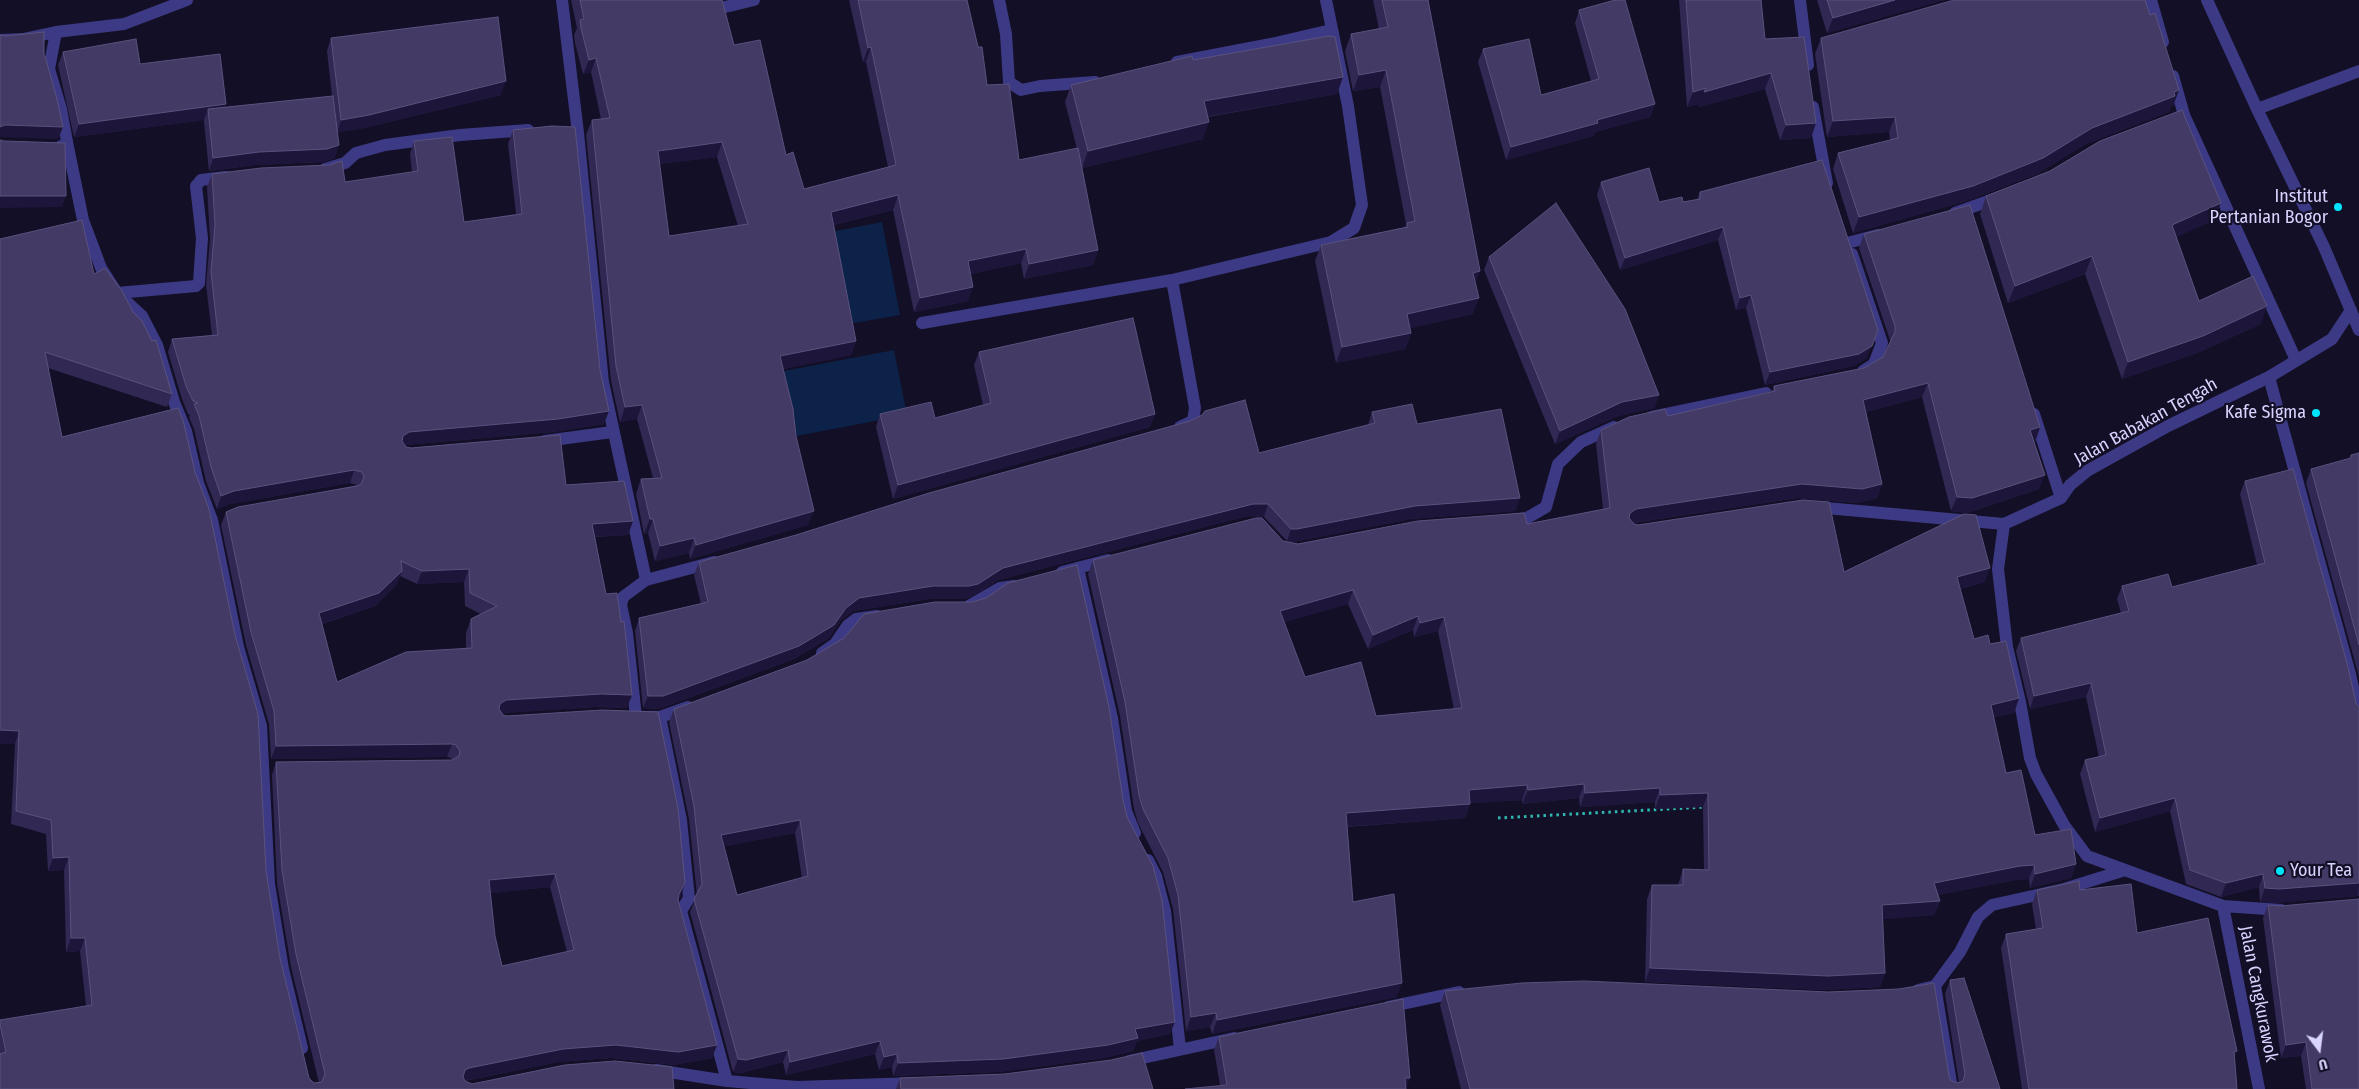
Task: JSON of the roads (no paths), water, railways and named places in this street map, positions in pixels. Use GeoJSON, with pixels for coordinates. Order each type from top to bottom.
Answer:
{"type":"FeatureCollection","features":[{"type":"Feature","properties":{"kind":"street"},"geometry":{"type":"LineString","coordinates":[[0,40],[24,39],[56,32],[124,24],[187,0]]}},
{"type":"Feature","properties":{"kind":"street"},"geometry":{"type":"LineString","coordinates":[[562,0],[578,133],[602,382],[646,580]]}},
{"type":"Feature","properties":{"kind":"street"},"geometry":{"type":"LineString","coordinates":[[725,7],[754,0]]}},
{"type":"Feature","properties":{"kind":"street"},"geometry":{"type":"LineString","coordinates":[[999,0],[1006,34],[1009,82],[1021,90],[1108,79]]}},
{"type":"Feature","properties":{"kind":"street"},"geometry":{"type":"LineString","coordinates":[[922,323],[1172,280],[1331,242],[1354,228],[1362,205],[1348,106],[1326,0]]}},
{"type":"Feature","properties":{"kind":"street"},"geometry":{"type":"LineString","coordinates":[[1800,0],[1810,46],[1809,75]]}},
{"type":"Feature","properties":{"kind":"street"},"geometry":{"type":"LineString","coordinates":[[2151,0],[2169,62],[2180,117],[2296,360]]}},
{"type":"Feature","properties":{"kind":"street"},"geometry":{"type":"LineString","coordinates":[[2207,0],[2324,247],[2359,330]]}},
{"type":"Feature","properties":{"kind":"street"},"geometry":{"type":"LineString","coordinates":[[1160,65],[1271,44],[1331,30]]}},
{"type":"Feature","properties":{"kind":"street"},"geometry":{"type":"LineString","coordinates":[[56,32],[49,70],[61,109],[82,220],[101,268],[117,293],[142,316],[157,345],[174,402],[186,431],[198,484],[212,520],[238,647],[261,726],[269,767],[268,884],[283,969],[305,1061]]}},
{"type":"Feature","properties":{"kind":"street"},"geometry":{"type":"LineString","coordinates":[[2257,109],[2359,71]]}},
{"type":"Feature","properties":{"kind":"street"},"geometry":{"type":"LineString","coordinates":[[1811,94],[1826,177],[1832,196]]}},
{"type":"Feature","properties":{"kind":"street"},"geometry":{"type":"LineString","coordinates":[[314,170],[345,163],[356,152],[385,146],[460,135],[545,131]]}},
{"type":"Feature","properties":{"kind":"street"},"geometry":{"type":"LineString","coordinates":[[562,132],[578,133]]}},
{"type":"Feature","properties":{"kind":"street"},"geometry":{"type":"LineString","coordinates":[[49,146],[68,147]]}},
{"type":"Feature","properties":{"kind":"street"},"geometry":{"type":"LineString","coordinates":[[117,293],[196,286],[199,283],[202,238],[196,186],[201,180],[239,175]]}},
{"type":"Feature","properties":{"kind":"street"},"geometry":{"type":"LineString","coordinates":[[1942,217],[1972,213],[2014,191]]}},
{"type":"Feature","properties":{"kind":"street"},"geometry":{"type":"LineString","coordinates":[[1847,376],[1856,374],[1874,364],[1882,343],[1864,286],[1846,239],[1894,230]]}},
{"type":"Feature","properties":{"kind":"street"},"geometry":{"type":"LineString","coordinates":[[1163,432],[1193,421],[1195,408],[1172,280]]}},
{"type":"Feature","properties":{"kind":"street","name":"Jalan Babakan Tengah"},"geometry":{"type":"LineString","coordinates":[[2004,524],[2061,498],[2070,485],[2087,470],[2168,426],[2269,377],[2332,338],[2350,310]]}},
{"type":"Feature","properties":{"kind":"street"},"geometry":{"type":"LineString","coordinates":[[2269,377],[2350,674],[2359,715]]}},
{"type":"Feature","properties":{"kind":"street"},"geometry":{"type":"LineString","coordinates":[[1640,420],[1781,390]]}},
{"type":"Feature","properties":{"kind":"street"},"geometry":{"type":"LineString","coordinates":[[2032,405],[2061,498]]}},
{"type":"Feature","properties":{"kind":"street"},"geometry":{"type":"LineString","coordinates":[[1495,521],[1527,518],[1546,507],[1558,464],[1581,442],[1621,424]]}},
{"type":"Feature","properties":{"kind":"street"},"geometry":{"type":"LineString","coordinates":[[534,442],[612,432]]}},
{"type":"Feature","properties":{"kind":"street"},"geometry":{"type":"LineString","coordinates":[[1798,506],[2004,524],[1998,569],[2006,647],[2020,702],[2030,758],[2036,774],[2064,825],[2087,856],[2122,871],[2223,906],[2274,911],[2293,910]]}},
{"type":"Feature","properties":{"kind":"street"},"geometry":{"type":"LineString","coordinates":[[212,520],[225,515]]}},
{"type":"Feature","properties":{"kind":"street"},"geometry":{"type":"LineString","coordinates":[[1050,576],[1123,556]]}},
{"type":"Feature","properties":{"kind":"street"},"geometry":{"type":"LineString","coordinates":[[704,701],[660,717],[631,717],[627,633],[621,605],[623,597],[646,580],[722,559]]}},
{"type":"Feature","properties":{"kind":"street"},"geometry":{"type":"LineString","coordinates":[[1078,568],[1112,718],[1126,811],[1130,826],[1156,876],[1165,911],[1180,1049]]}},
{"type":"Feature","properties":{"kind":"street"},"geometry":{"type":"LineString","coordinates":[[956,607],[977,604],[1000,588],[1023,584]]}},
{"type":"Feature","properties":{"kind":"street"},"geometry":{"type":"LineString","coordinates":[[812,659],[835,644],[848,625],[856,619],[893,613]]}},
{"type":"Feature","properties":{"kind":"street"},"geometry":{"type":"LineString","coordinates":[[660,717],[682,820],[689,898],[681,911],[727,1080]]}},
{"type":"Feature","properties":{"kind":"street"},"geometry":{"type":"LineString","coordinates":[[1902,993],[1935,986],[1960,952],[1978,917],[1992,905],[2064,889],[2122,871]]}},
{"type":"Feature","properties":{"kind":"street","name":"Jalan Cangkurawok"},"geometry":{"type":"LineString","coordinates":[[2223,906],[2260,1089]]}},
{"type":"Feature","properties":{"kind":"street"},"geometry":{"type":"LineString","coordinates":[[1935,986],[1952,1089]]}},
{"type":"Feature","properties":{"kind":"street"},"geometry":{"type":"LineString","coordinates":[[1375,1010],[1472,991]]}},
{"type":"Feature","properties":{"kind":"street"},"geometry":{"type":"LineString","coordinates":[[1114,1064],[1248,1035]]}},
{"type":"Feature","properties":{"kind":"street"},"geometry":{"type":"LineString","coordinates":[[646,1069],[761,1086],[798,1087],[932,1082]]}},
{"type":"Feature","properties":{"kind":"water"},"geometry":{"type":"Polygon","coordinates":[[[882,222],[900,315],[849,324],[831,232],[882,222]]]}},
{"type":"Feature","properties":{"kind":"water"},"geometry":{"type":"Polygon","coordinates":[[[894,350],[907,415],[796,436],[784,371],[894,350]]]}},
{"type":"Feature","properties":{"kind":"place","name":"Institut Pertanian Bogor"},"geometry":{"type":"Point","coordinates":[2338,207]}},
{"type":"Feature","properties":{"kind":"place","name":"Kafe Sigma"},"geometry":{"type":"Point","coordinates":[2316,413]}},
{"type":"Feature","properties":{"kind":"place","name":"Your Tea"},"geometry":{"type":"Point","coordinates":[2280,871]}}]}
